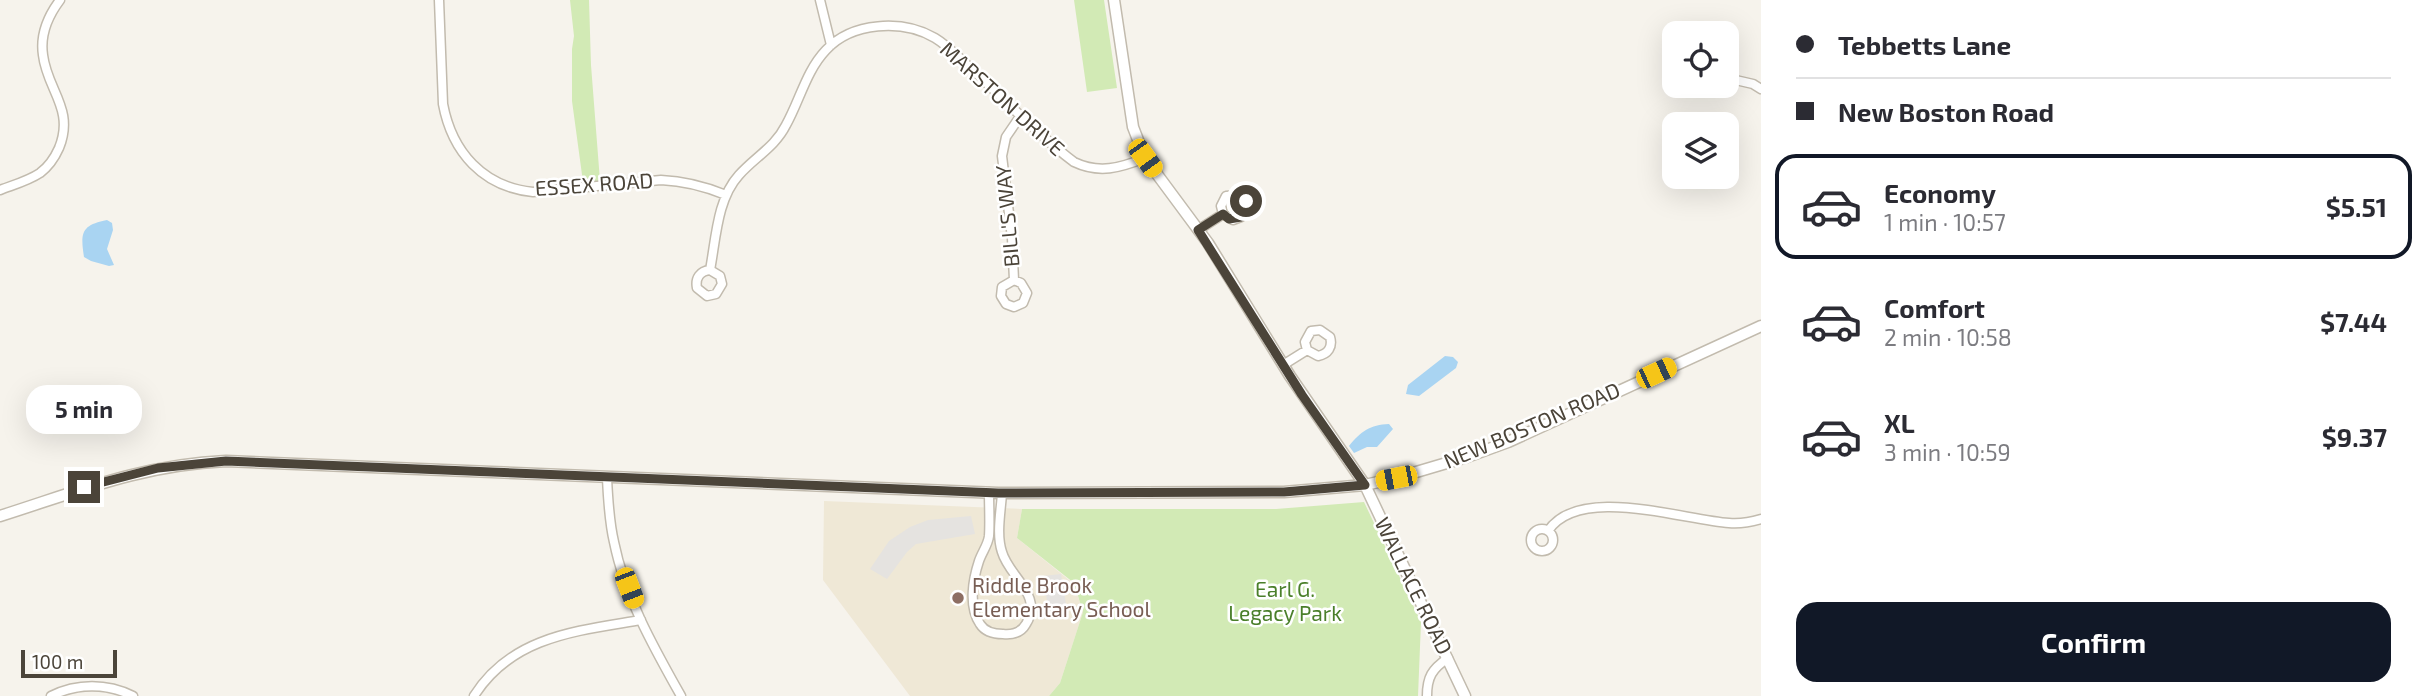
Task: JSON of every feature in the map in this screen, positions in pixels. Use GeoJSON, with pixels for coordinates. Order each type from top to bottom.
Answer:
{"type":"FeatureCollection","features":[{"type":"Feature","properties":{"kind":"street"},"geometry":{"type":"LineString","coordinates":[[0,190],[28,180],[46,169],[63,136],[63,113],[42,54],[46,25],[60,0]]}},
{"type":"Feature","properties":{"kind":"street","name":"ESSEX ROAD"},"geometry":{"type":"LineString","coordinates":[[439,0],[446,120],[458,148],[477,170],[517,190],[533,192],[676,181],[698,184],[726,195]]}},
{"type":"Feature","properties":{"kind":"street"},"geometry":{"type":"LineString","coordinates":[[820,0],[831,45]]}},
{"type":"Feature","properties":{"kind":"street","name":"WALLACE ROAD"},"geometry":{"type":"LineString","coordinates":[[1114,0],[1133,127],[1145,158],[1198,230],[1283,365],[1365,485],[1465,696]]}},
{"type":"Feature","properties":{"kind":"street","name":"MARSTON DRIVE"},"geometry":{"type":"LineString","coordinates":[[710,270],[726,195],[737,177],[764,154],[780,135],[811,71],[831,45],[854,32],[875,27],[901,27],[924,33],[946,46],[1066,156],[1085,167],[1106,169],[1145,158]]}},
{"type":"Feature","properties":{"kind":"street"},"geometry":{"type":"LineString","coordinates":[[1739,81],[1761,89]]}},
{"type":"Feature","properties":{"kind":"street","name":"BILL'S WAY"},"geometry":{"type":"LineString","coordinates":[[1013,280],[1013,245],[1002,156],[1006,137],[1021,114]]}},
{"type":"Feature","properties":{"kind":"street"},"geometry":{"type":"LineString","coordinates":[[1198,230],[1223,214]]}},
{"type":"Feature","properties":{"kind":"street","name":"NEW BOSTON ROAD"},"geometry":{"type":"LineString","coordinates":[[0,516],[107,480],[197,462],[291,462],[607,478],[1002,493],[1284,492],[1365,485],[1423,471],[1498,446],[1761,326]]}},
{"type":"Feature","properties":{"kind":"street"},"geometry":{"type":"LineString","coordinates":[[1283,365],[1307,350]]}},
{"type":"Feature","properties":{"kind":"street"},"geometry":{"type":"LineString","coordinates":[[607,478],[614,545],[641,620],[681,696]]}},
{"type":"Feature","properties":{"kind":"street"},"geometry":{"type":"LineString","coordinates":[[989,492],[989,534],[977,568],[973,588],[974,606],[984,629],[996,634],[1011,635],[1023,629],[1031,608],[1024,585],[1002,552],[1002,493]]}},
{"type":"Feature","properties":{"kind":"street"},"geometry":{"type":"LineString","coordinates":[[1548,531],[1554,522],[1567,516],[1596,508],[1612,507],[1642,509],[1728,523],[1761,519]]}},
{"type":"Feature","properties":{"kind":"street"},"geometry":{"type":"LineString","coordinates":[[474,696],[492,673],[529,646],[571,631],[641,620]]}},
{"type":"Feature","properties":{"kind":"street"},"geometry":{"type":"LineString","coordinates":[[1427,696],[1428,678],[1438,665],[1448,658]]}},
{"type":"Feature","properties":{"kind":"street"},"geometry":{"type":"LineString","coordinates":[[51,696],[86,686],[108,688],[133,696]]}},
{"type":"Feature","properties":{"kind":"shaded area","name":"Riddle Brook Elementary School"},"geometry":{"type":"Polygon","coordinates":[[[824,501],[1022,509],[1017,538],[1074,584],[1083,612],[1060,683],[1049,696],[910,696],[823,580],[824,501]]]}},
{"type":"Feature","properties":{"kind":"shaded area"},"geometry":{"type":"Polygon","coordinates":[[[971,516],[975,534],[916,544],[887,579],[870,569],[889,541],[910,527],[928,520],[971,516]]]}},
{"type":"Feature","properties":{"kind":"shaded area"},"geometry":{"type":"Polygon","coordinates":[[[1061,574],[1067,610],[1049,613],[1043,576],[1061,574]]]}},
{"type":"Feature","properties":{"kind":"green space"},"geometry":{"type":"Polygon","coordinates":[[[570,0],[589,0],[600,181],[583,182],[572,101],[574,36],[570,0]]]}},
{"type":"Feature","properties":{"kind":"green space"},"geometry":{"type":"Polygon","coordinates":[[[1074,0],[1104,0],[1117,88],[1087,92],[1074,0]]]}},
{"type":"Feature","properties":{"kind":"green space","name":"Earl G. Legacy Park"},"geometry":{"type":"Polygon","coordinates":[[[1364,502],[1421,622],[1418,696],[1049,696],[1060,683],[1083,612],[1074,583],[1017,538],[1022,509],[1276,509],[1364,502]]]}},
{"type":"Feature","properties":{"kind":"water"},"geometry":{"type":"Polygon","coordinates":[[[107,220],[112,223],[113,230],[107,249],[114,265],[109,266],[84,257],[82,241],[88,227],[107,220]]]}},
{"type":"Feature","properties":{"kind":"water"},"geometry":{"type":"Polygon","coordinates":[[[1445,356],[1453,357],[1458,362],[1456,368],[1419,396],[1406,394],[1408,385],[1445,356]]]}},
{"type":"Feature","properties":{"kind":"water"},"geometry":{"type":"Polygon","coordinates":[[[1389,424],[1393,429],[1377,447],[1367,447],[1354,453],[1349,446],[1366,430],[1389,424]]]}},
{"type":"Feature","properties":{"kind":"place","name":"Riddle Brook Elementary School"},"geometry":{"type":"Point","coordinates":[958,598]}},
{"type":"Feature","properties":{"kind":"route"},"geometry":{"type":"LineString","coordinates":[[84,487],[158,468],[226,461],[998,493],[1284,492],[1365,485],[1302,395],[1198,230],[1223,214],[1233,220],[1241,217],[1246,210],[1246,201]]}}]}
